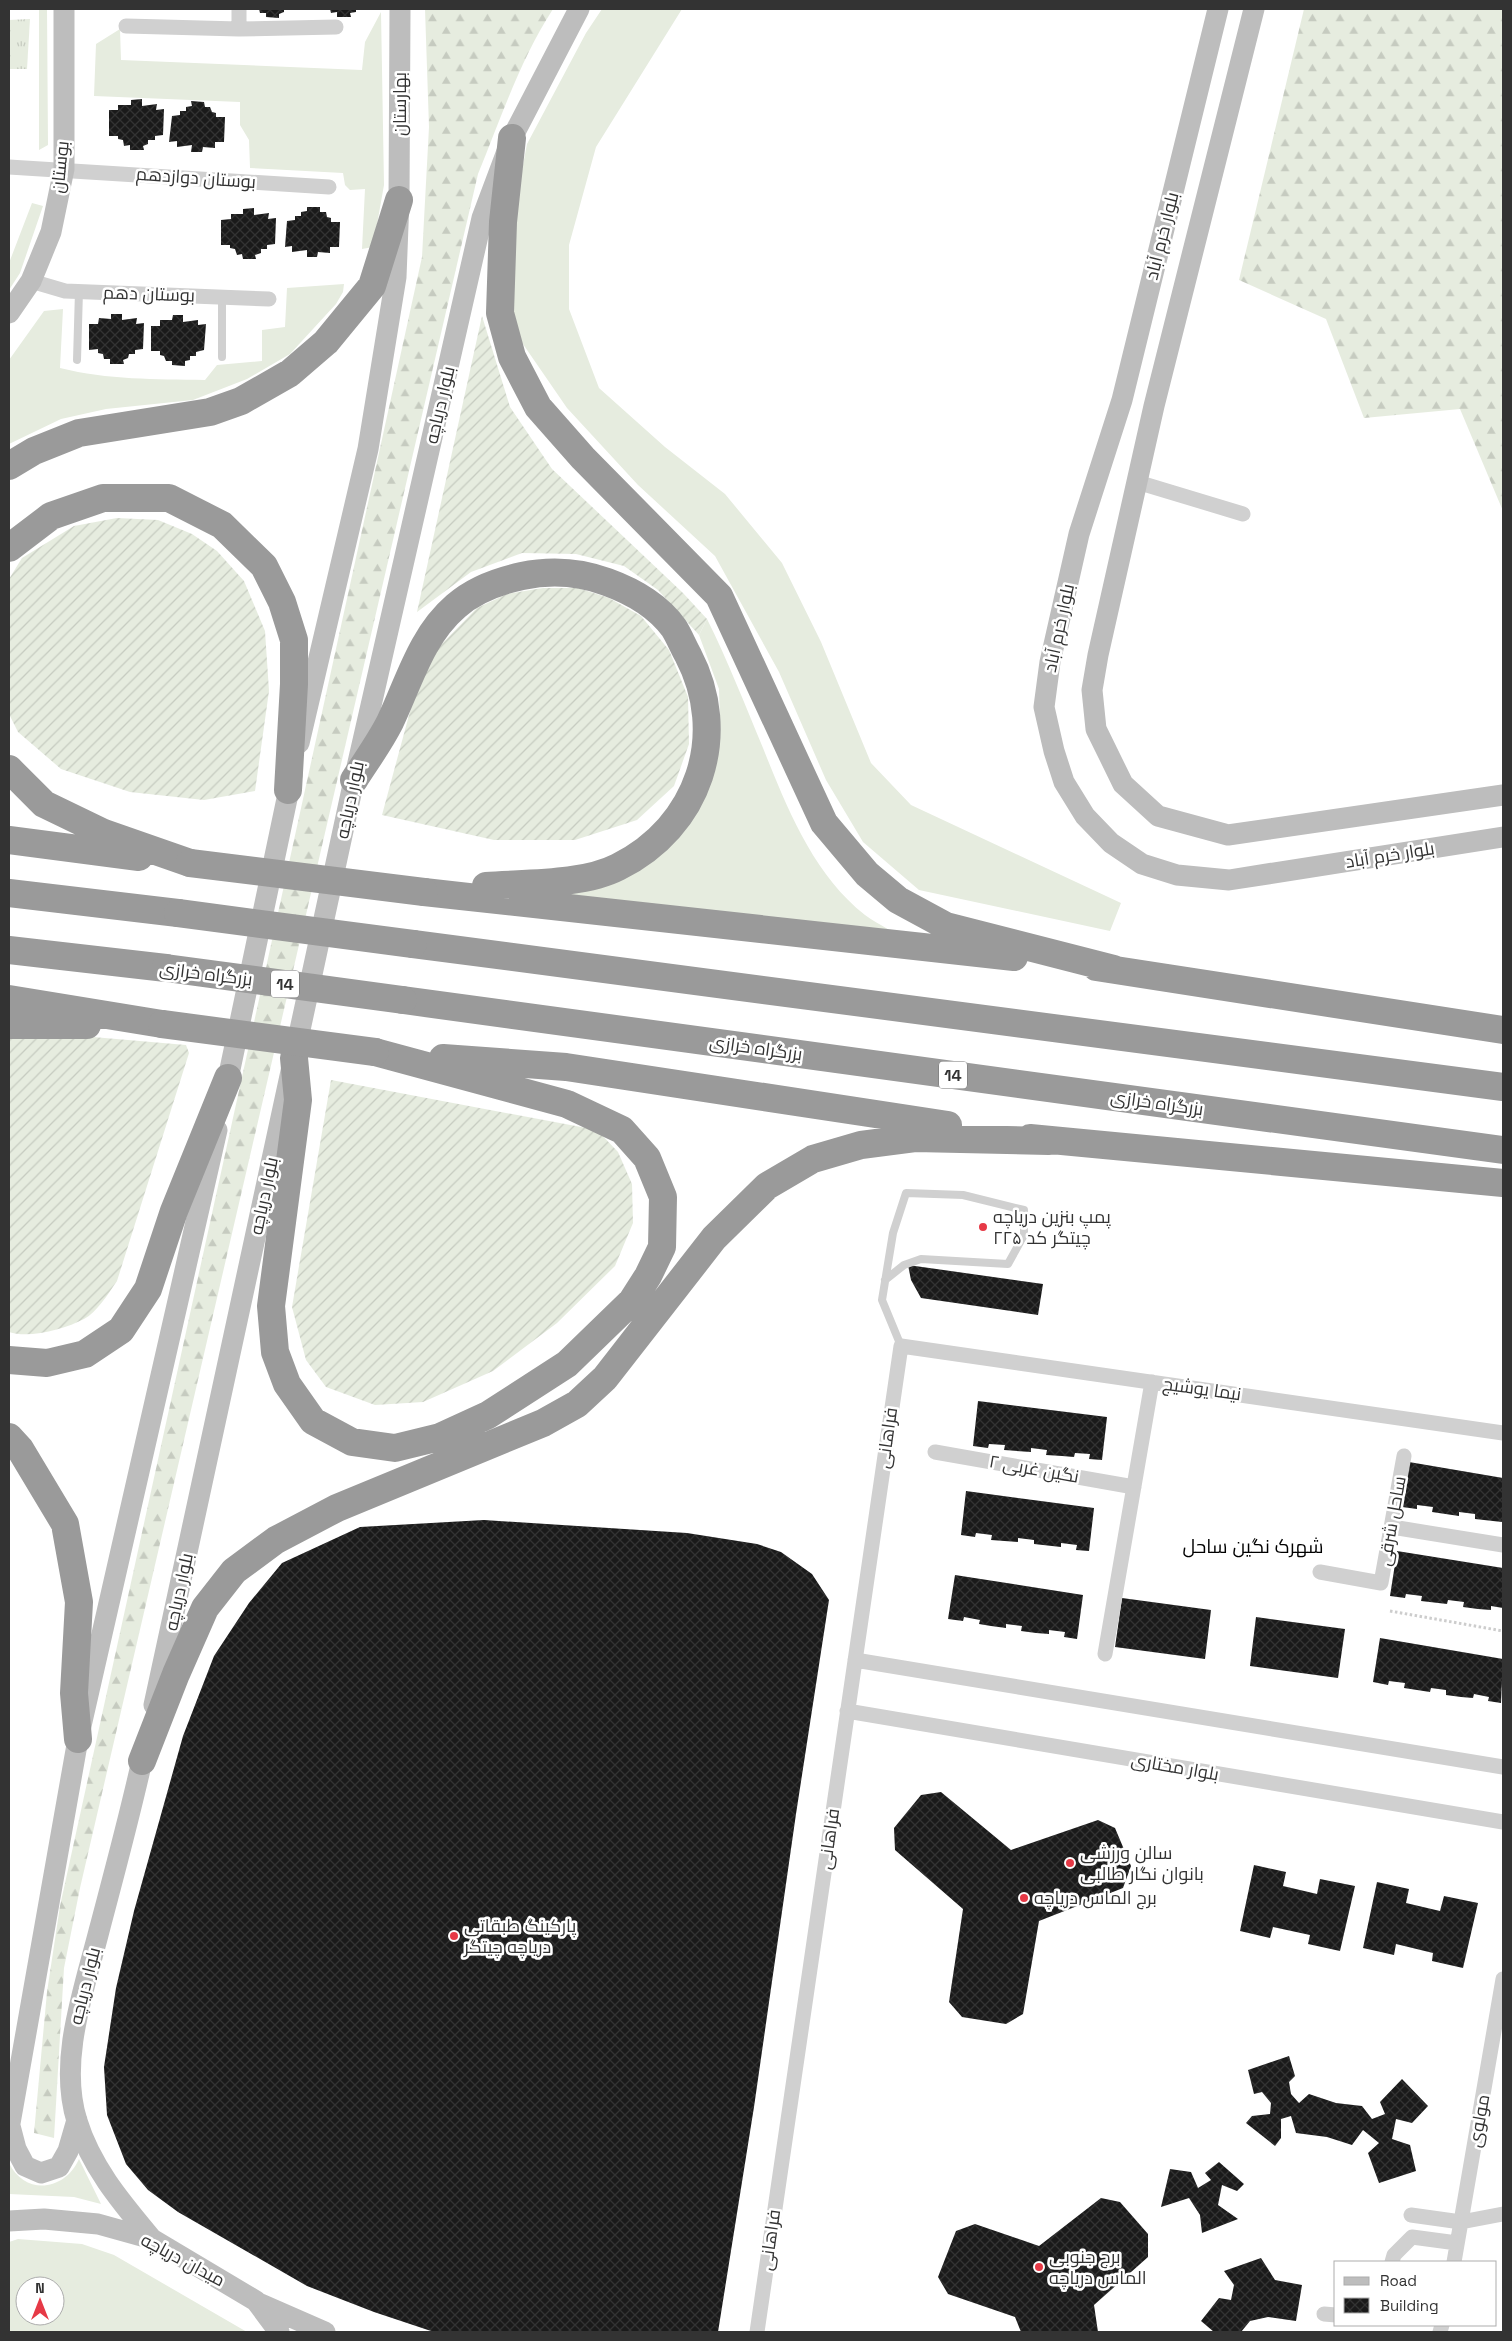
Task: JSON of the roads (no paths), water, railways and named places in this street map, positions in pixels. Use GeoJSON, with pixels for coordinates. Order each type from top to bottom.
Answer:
{"type":"FeatureCollection","features":[{"type":"Feature","properties":{"kind":"highway"},"geometry":{"type":"LineString","coordinates":[[512,138],[503,222],[500,313],[512,356],[538,407],[583,458],[720,596],[824,823],[867,874],[898,900],[946,926],[1114,968]]}},
{"type":"Feature","properties":{"kind":"highway"},"geometry":{"type":"LineString","coordinates":[[9,466],[34,450],[79,433],[210,412],[241,401],[290,373],[326,342],[372,286],[399,200]]}},
{"type":"Feature","properties":{"kind":"highway"},"geometry":{"type":"LineString","coordinates":[[9,548],[51,516],[103,498],[169,498],[222,525],[264,566],[282,602],[294,640],[294,684],[288,790]]}},
{"type":"Feature","properties":{"kind":"highway"},"geometry":{"type":"LineString","coordinates":[[354,780],[389,724],[417,660],[434,632],[456,606],[479,591],[504,580],[533,574],[563,572],[591,576],[623,588],[651,605],[674,628],[694,666],[705,698],[708,733],[702,770],[688,801],[671,827],[649,848],[617,868],[581,878],[424,892]]}},
{"type":"Feature","properties":{"kind":"highway"},"geometry":{"type":"LineString","coordinates":[[9,769],[44,804],[104,832],[190,863]]}},
{"type":"Feature","properties":{"kind":"highway"},"geometry":{"type":"LineString","coordinates":[[9,840],[424,892],[1114,968],[1503,1030]]}},
{"type":"Feature","properties":{"kind":"highway"},"geometry":{"type":"LineString","coordinates":[[9,893],[178,913],[1503,1087]]}},
{"type":"Feature","properties":{"kind":"highway","name":"بزرگراه خرازی"},"geometry":{"type":"LineString","coordinates":[[9,950],[166,968],[1503,1150]]}},
{"type":"Feature","properties":{"kind":"highway"},"geometry":{"type":"LineString","coordinates":[[9,999],[162,1024],[375,1052],[566,1068],[1049,1141],[1503,1183]]}},
{"type":"Feature","properties":{"kind":"highway"},"geometry":{"type":"LineString","coordinates":[[9,1025],[162,1024]]}},
{"type":"Feature","properties":{"kind":"highway"},"geometry":{"type":"LineString","coordinates":[[294,1058],[298,1100],[271,1306],[275,1352],[287,1384],[313,1421],[352,1442],[395,1448],[440,1437],[488,1415],[567,1364],[632,1301],[648,1276],[662,1247],[663,1197],[646,1158],[622,1130],[567,1104],[375,1052]]}},
{"type":"Feature","properties":{"kind":"highway"},"geometry":{"type":"LineString","coordinates":[[9,1360],[47,1363],[85,1354],[121,1330],[148,1289],[174,1211],[228,1078]]}},
{"type":"Feature","properties":{"kind":"highway"},"geometry":{"type":"LineString","coordinates":[[142,1761],[176,1674],[205,1608],[234,1571],[276,1540],[337,1508],[543,1424],[577,1404],[605,1378],[714,1238],[767,1186],[812,1159],[861,1145],[915,1138],[1049,1141]]}},
{"type":"Feature","properties":{"kind":"highway"},"geometry":{"type":"LineString","coordinates":[[9,1437],[20,1450],[65,1524],[79,1602],[74,1693],[78,1739]]}},
{"type":"Feature","properties":{"kind":"main road","name":"بوستان"},"geometry":{"type":"LineString","coordinates":[[9,314],[31,281],[51,232],[64,169],[64,9]]}},
{"type":"Feature","properties":{"kind":"main road","name":"بهارستان"},"geometry":{"type":"LineString","coordinates":[[399,200],[400,9]]}},
{"type":"Feature","properties":{"kind":"main road","name":"بلوار دریاچه"},"geometry":{"type":"LineString","coordinates":[[152,2239],[110,2187],[88,2149],[77,2120],[71,2091],[74,2031],[142,1761],[354,780],[482,218],[512,138],[579,9]]}},
{"type":"Feature","properties":{"kind":"main road","name":"بلوار خرم آباد"},"geometry":{"type":"LineString","coordinates":[[1218,9],[1122,400],[1079,534],[1050,662],[1044,707],[1054,751],[1064,782],[1085,816],[1111,843],[1142,864],[1177,874],[1229,880],[1503,838]]}},
{"type":"Feature","properties":{"kind":"main road","name":"بلوار خرم آباد"},"geometry":{"type":"LineString","coordinates":[[1254,9],[1154,406],[1098,655],[1092,690],[1096,729],[1123,784],[1158,816],[1228,835],[1503,795]]}},
{"type":"Feature","properties":{"kind":"main road"},"geometry":{"type":"LineString","coordinates":[[77,2120],[68,2151],[59,2167],[41,2173],[25,2166],[16,2149],[10,2127],[78,1739],[228,1078],[288,790],[368,449],[396,278],[399,200]]}},
{"type":"Feature","properties":{"kind":"main road"},"geometry":{"type":"LineString","coordinates":[[1122,400],[1154,406]]}},
{"type":"Feature","properties":{"kind":"main road","name":"میدان دریاچه"},"geometry":{"type":"LineString","coordinates":[[9,2221],[44,2219],[98,2224],[152,2239],[256,2301],[279,2332]]}},
{"type":"Feature","properties":{"kind":"main road"},"geometry":{"type":"LineString","coordinates":[[256,2301],[325,2332]]}},
{"type":"Feature","properties":{"kind":"street"},"geometry":{"type":"LineString","coordinates":[[239,9],[239,28]]}},
{"type":"Feature","properties":{"kind":"street"},"geometry":{"type":"LineString","coordinates":[[126,26],[336,27]]}},
{"type":"Feature","properties":{"kind":"street","name":"بوستان دوازدهم"},"geometry":{"type":"LineString","coordinates":[[9,167],[329,187]]}},
{"type":"Feature","properties":{"kind":"street","name":"بوستان دهم"},"geometry":{"type":"LineString","coordinates":[[31,281],[66,291],[269,299]]}},
{"type":"Feature","properties":{"kind":"street"},"geometry":{"type":"LineString","coordinates":[[1137,482],[1243,514]]}},
{"type":"Feature","properties":{"kind":"street","name":"نیما یوشیج"},"geometry":{"type":"LineString","coordinates":[[901,1346],[1503,1433]]}},
{"type":"Feature","properties":{"kind":"street","name":"فراهانی"},"geometry":{"type":"LineString","coordinates":[[757,2332],[901,1346]]}},
{"type":"Feature","properties":{"kind":"street"},"geometry":{"type":"LineString","coordinates":[[1105,1654],[1152,1382]]}},
{"type":"Feature","properties":{"kind":"street","name":"نگین غربی ۲"},"geometry":{"type":"LineString","coordinates":[[934,1452],[1134,1486]]}},
{"type":"Feature","properties":{"kind":"street","name":"ساحل شرقی"},"geometry":{"type":"LineString","coordinates":[[1320,1572],[1381,1583],[1404,1456]]}},
{"type":"Feature","properties":{"kind":"street"},"geometry":{"type":"LineString","coordinates":[[1392,1527],[1503,1545]]}},
{"type":"Feature","properties":{"kind":"street"},"geometry":{"type":"LineString","coordinates":[[855,1660],[1503,1767]]}},
{"type":"Feature","properties":{"kind":"street","name":"بلوار مختاری"},"geometry":{"type":"LineString","coordinates":[[847,1711],[1503,1822]]}},
{"type":"Feature","properties":{"kind":"street","name":"مولوی"},"geometry":{"type":"LineString","coordinates":[[1454,2261],[1500,2013],[1503,1979]]}},
{"type":"Feature","properties":{"kind":"street"},"geometry":{"type":"LineString","coordinates":[[1411,2215],[1461,2222],[1503,2214]]}},
{"type":"Feature","properties":{"kind":"street"},"geometry":{"type":"LineString","coordinates":[[1392,2261],[1394,2256],[1412,2237],[1457,2243]]}},
{"type":"Feature","properties":{"kind":"lane"},"geometry":{"type":"LineString","coordinates":[[77,360],[80,291]]}},
{"type":"Feature","properties":{"kind":"lane"},"geometry":{"type":"LineString","coordinates":[[222,297],[222,356]]}},
{"type":"Feature","properties":{"kind":"lane"},"geometry":{"type":"LineString","coordinates":[[885,1280],[904,1265],[921,1259],[1008,1264],[1024,1235],[1024,1210],[963,1195],[906,1193],[893,1233],[885,1280],[882,1300],[901,1346]]}},
{"type":"Feature","properties":{"kind":"place","name":"پمپ بنزین دریاچه چیتگر کد ۲۲۵"},"geometry":{"type":"Point","coordinates":[983,1227]}},
{"type":"Feature","properties":{"kind":"place","name":"سالن ورزشی بانوان نگار طالبی"},"geometry":{"type":"Point","coordinates":[1070,1863]}},
{"type":"Feature","properties":{"kind":"place","name":"برج الماس دریاچه"},"geometry":{"type":"Point","coordinates":[1024,1898]}},
{"type":"Feature","properties":{"kind":"place","name":"پارکینگ طبقاتی دریاچه چیتگر"},"geometry":{"type":"Point","coordinates":[454,1936]}},
{"type":"Feature","properties":{"kind":"place","name":"برج جنوبی الماس دریاچه"},"geometry":{"type":"Point","coordinates":[1039,2267]}},
{"type":"Feature","properties":{"kind":"district","name":"شهرک نگین ساحل"},"geometry":{"type":"Point","coordinates":[1253,1546]}}]}
